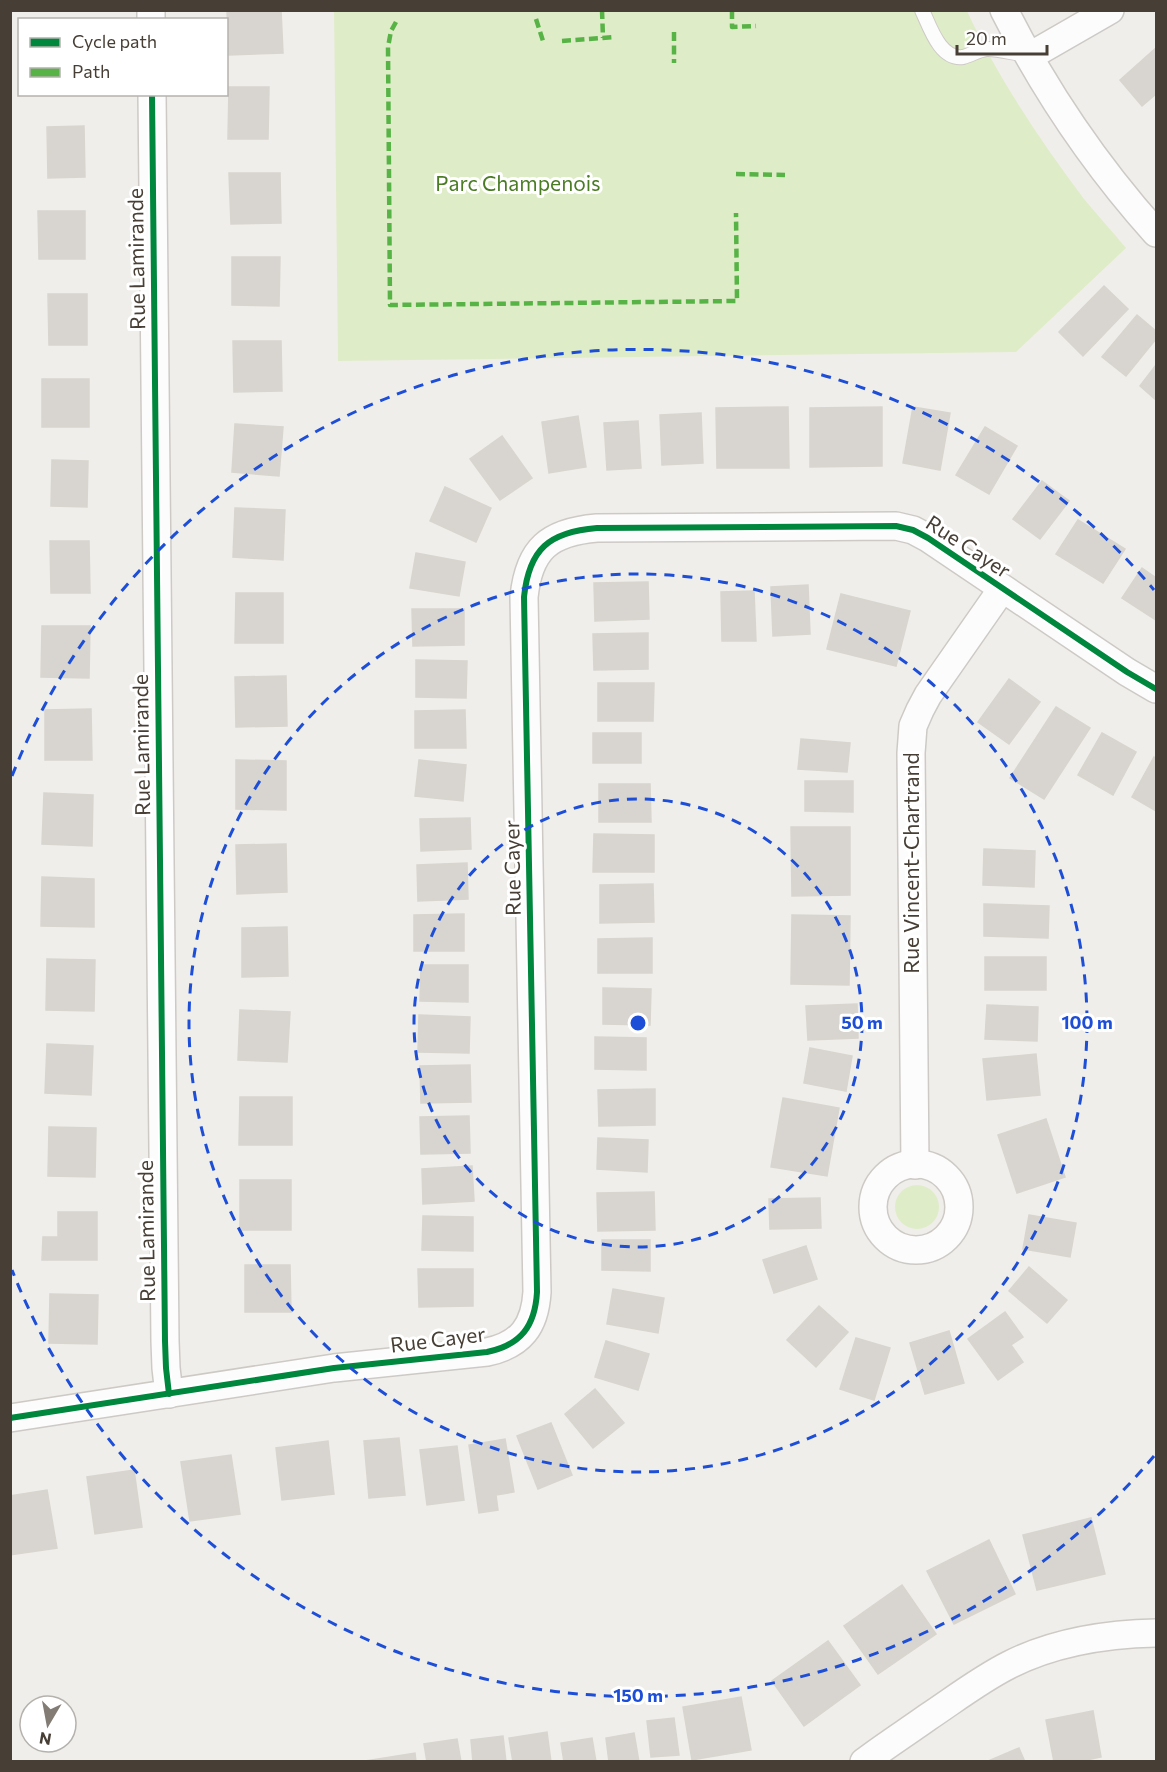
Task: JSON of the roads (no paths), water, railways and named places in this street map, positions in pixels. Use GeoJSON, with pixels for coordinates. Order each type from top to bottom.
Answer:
{"type":"FeatureCollection","features":[{"type":"Feature","properties":{"kind":"street"},"geometry":{"type":"LineString","coordinates":[[1004,10],[1050,92],[1095,158],[1156,233]]}},
{"type":"Feature","properties":{"kind":"street"},"geometry":{"type":"LineString","coordinates":[[1030,56],[1110,10]]}},
{"type":"Feature","properties":{"kind":"street","name":"Rue Lamirande"},"geometry":{"type":"LineString","coordinates":[[152,96],[165,1368],[170,1394]]}},
{"type":"Feature","properties":{"kind":"street","name":"Rue Cayer"},"geometry":{"type":"LineString","coordinates":[[10,1418],[334,1368],[496,1350],[510,1345],[521,1336],[532,1319],[537,1292],[524,597],[533,560],[551,540],[566,532],[590,528],[896,525],[920,534],[1156,689]]}},
{"type":"Feature","properties":{"kind":"street","name":"Rue Vincent-Chartrand"},"geometry":{"type":"LineString","coordinates":[[915,1165],[911,764],[913,726],[928,695],[1002,589]]}},
{"type":"Feature","properties":{"kind":"street"},"geometry":{"type":"LineString","coordinates":[[876,1758],[985,1679],[1023,1658],[1100,1637],[1156,1633]]}},
{"type":"Feature","properties":{"kind":"lane"},"geometry":{"type":"LineString","coordinates":[[922,10],[938,43],[954,56],[966,56],[986,48],[1030,56]]}},
{"type":"Feature","properties":{"kind":"park label","name":"Parc Champenois"},"geometry":{"type":"Point","coordinates":[518,184]}}]}
